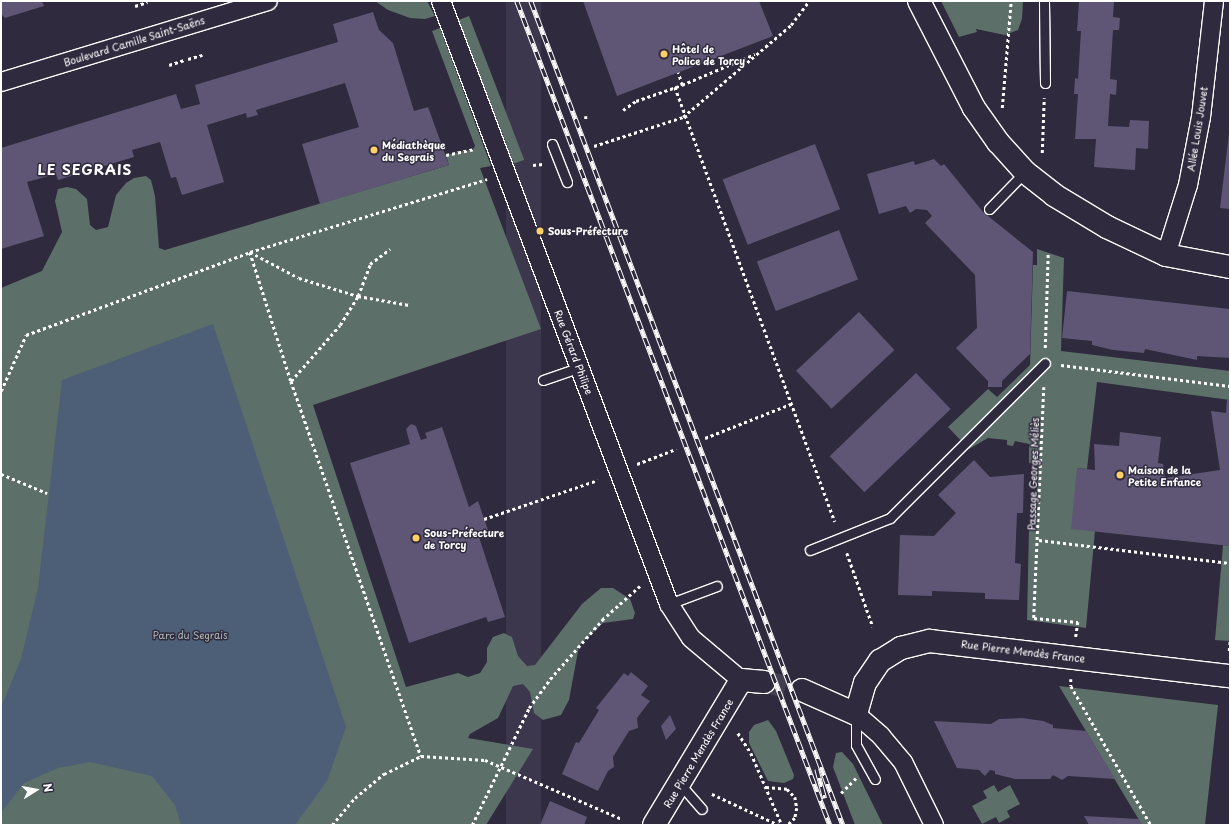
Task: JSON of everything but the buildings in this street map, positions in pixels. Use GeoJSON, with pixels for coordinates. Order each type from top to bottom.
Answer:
{"type":"FeatureCollection","features":[{"type":"Feature","properties":{"kind":"street","name":"Boulevard Camille Saint-Saëns"},"geometry":{"type":"LineString","coordinates":[[1,82],[268,1]]}},
{"type":"Feature","properties":{"kind":"street","name":"Rue Gérard Philipe"},"geometry":{"type":"LineString","coordinates":[[441,1],[669,604],[691,638],[741,680]]}},
{"type":"Feature","properties":{"kind":"street"},"geometry":{"type":"LineString","coordinates":[[919,1],[966,95],[998,142],[1025,172],[1054,195],[1107,227],[1166,255],[1230,267]]}},
{"type":"Feature","properties":{"kind":"street","name":"Allée Louis Jouvet"},"geometry":{"type":"LineString","coordinates":[[1166,255],[1188,185],[1201,117],[1214,1]]}},
{"type":"Feature","properties":{"kind":"street","name":"Rue Pierre Mendès France"},"geometry":{"type":"LineString","coordinates":[[856,714],[865,683],[880,661],[891,653],[916,643],[948,642],[1230,676]]}},
{"type":"Feature","properties":{"kind":"street"},"geometry":{"type":"LineString","coordinates":[[741,680],[764,682]]}},
{"type":"Feature","properties":{"kind":"street","name":"Rue Pierre Mendès France"},"geometry":{"type":"LineString","coordinates":[[654,825],[680,784],[741,680]]}},
{"type":"Feature","properties":{"kind":"street"},"geometry":{"type":"LineString","coordinates":[[802,690],[856,714],[881,736],[903,762],[934,825]]}},
{"type":"Feature","properties":{"kind":"lane"},"geometry":{"type":"LineString","coordinates":[[1044,1],[1045,83]]}},
{"type":"Feature","properties":{"kind":"lane"},"geometry":{"type":"LineString","coordinates":[[552,144],[567,182]]}},
{"type":"Feature","properties":{"kind":"lane"},"geometry":{"type":"LineString","coordinates":[[989,209],[1025,172]]}},
{"type":"Feature","properties":{"kind":"lane"},"geometry":{"type":"LineString","coordinates":[[810,550],[890,518],[1045,363]]}},
{"type":"Feature","properties":{"kind":"lane"},"geometry":{"type":"LineString","coordinates":[[543,380],[580,368]]}},
{"type":"Feature","properties":{"kind":"lane"},"geometry":{"type":"LineString","coordinates":[[669,604],[716,586]]}},
{"type":"Feature","properties":{"kind":"lane"},"geometry":{"type":"LineString","coordinates":[[856,714],[856,745],[875,779]]}},
{"type":"Feature","properties":{"kind":"lane"},"geometry":{"type":"LineString","coordinates":[[680,784],[702,809]]}},
{"type":"Feature","properties":{"kind":"path"},"geometry":{"type":"LineString","coordinates":[[594,146],[684,117],[791,25],[809,1]]}},
{"type":"Feature","properties":{"kind":"path"},"geometry":{"type":"LineString","coordinates":[[1003,107],[1011,1]]}},
{"type":"Feature","properties":{"kind":"path"},"geometry":{"type":"LineString","coordinates":[[135,6],[147,2]]}},
{"type":"Feature","properties":{"kind":"path"},"geometry":{"type":"LineString","coordinates":[[623,110],[636,101],[682,85],[758,53]]}},
{"type":"Feature","properties":{"kind":"path"},"geometry":{"type":"LineString","coordinates":[[188,59],[202,55]]}},
{"type":"Feature","properties":{"kind":"path"},"geometry":{"type":"LineString","coordinates":[[169,65],[184,60]]}},
{"type":"Feature","properties":{"kind":"path"},"geometry":{"type":"LineString","coordinates":[[678,73],[682,85]]}},
{"type":"Feature","properties":{"kind":"path"},"geometry":{"type":"LineString","coordinates":[[1042,153],[1045,83]]}},
{"type":"Feature","properties":{"kind":"path"},"geometry":{"type":"LineString","coordinates":[[675,87],[684,117],[842,538],[873,627]]}},
{"type":"Feature","properties":{"kind":"path"},"geometry":{"type":"LineString","coordinates":[[446,155],[474,150]]}},
{"type":"Feature","properties":{"kind":"path"},"geometry":{"type":"LineString","coordinates":[[1,391],[26,335],[250,252],[490,178]]}},
{"type":"Feature","properties":{"kind":"path"},"geometry":{"type":"LineString","coordinates":[[291,381],[336,331],[358,296],[370,264],[390,249]]}},
{"type":"Feature","properties":{"kind":"path"},"geometry":{"type":"LineString","coordinates":[[250,252],[299,278],[358,296],[409,305]]}},
{"type":"Feature","properties":{"kind":"path"},"geometry":{"type":"LineString","coordinates":[[250,252],[291,381],[421,756]]}},
{"type":"Feature","properties":{"kind":"path","name":"Passage Georges Méliès"},"geometry":{"type":"LineString","coordinates":[[1048,252],[1039,540],[1034,618],[1078,622],[1074,658]]}},
{"type":"Feature","properties":{"kind":"path"},"geometry":{"type":"LineString","coordinates":[[1045,363],[1230,386]]}},
{"type":"Feature","properties":{"kind":"path"},"geometry":{"type":"LineString","coordinates":[[705,438],[791,404]]}},
{"type":"Feature","properties":{"kind":"path"},"geometry":{"type":"LineString","coordinates":[[630,467],[676,449]]}},
{"type":"Feature","properties":{"kind":"path"},"geometry":{"type":"LineString","coordinates":[[1,474],[46,493]]}},
{"type":"Feature","properties":{"kind":"path"},"geometry":{"type":"LineString","coordinates":[[484,519],[598,480]]}},
{"type":"Feature","properties":{"kind":"path"},"geometry":{"type":"LineString","coordinates":[[1039,540],[1230,563]]}},
{"type":"Feature","properties":{"kind":"path"},"geometry":{"type":"LineString","coordinates":[[472,825],[529,708],[550,679],[602,620],[638,586],[649,582]]}},
{"type":"Feature","properties":{"kind":"path"},"geometry":{"type":"LineString","coordinates":[[1229,652],[1230,640]]}},
{"type":"Feature","properties":{"kind":"path"},"geometry":{"type":"LineString","coordinates":[[1074,658],[1071,686],[1152,825]]}},
{"type":"Feature","properties":{"kind":"path"},"geometry":{"type":"LineString","coordinates":[[738,733],[766,787],[782,825]]}},
{"type":"Feature","properties":{"kind":"path"},"geometry":{"type":"LineString","coordinates":[[332,825],[355,798],[384,774],[421,756],[485,760],[622,819]]}},
{"type":"Feature","properties":{"kind":"path"},"geometry":{"type":"LineString","coordinates":[[841,793],[853,780],[863,775]]}},
{"type":"Feature","properties":{"kind":"path"},"geometry":{"type":"LineString","coordinates":[[766,787],[787,789],[795,797],[797,808],[795,818],[788,825]]}},
{"type":"Feature","properties":{"kind":"path"},"geometry":{"type":"LineString","coordinates":[[708,793],[779,825]]}},
{"type":"Feature","properties":{"kind":"shaded area"},"geometry":{"type":"Polygon","coordinates":[[[506,1],[541,1],[541,825],[506,825],[506,1]]]}},
{"type":"Feature","properties":{"kind":"green space"},"geometry":{"type":"Polygon","coordinates":[[[375,1],[427,1],[435,16],[425,19],[410,18],[388,10],[375,1]]]}},
{"type":"Feature","properties":{"kind":"green space"},"geometry":{"type":"Polygon","coordinates":[[[941,1],[1023,1],[1022,19],[1018,30],[1005,35],[976,29],[977,32],[959,37],[941,1]]]}},
{"type":"Feature","properties":{"kind":"green space"},"geometry":{"type":"Polygon","coordinates":[[[469,16],[524,160],[514,164],[459,20],[469,16]]]}},
{"type":"Feature","properties":{"kind":"green space","name":"Parc du Segrais"},"geometry":{"type":"Polygon","coordinates":[[[440,28],[491,166],[480,168],[541,329],[313,405],[406,687],[458,673],[468,677],[480,673],[487,662],[487,648],[493,637],[504,633],[512,637],[518,656],[527,666],[535,665],[582,604],[601,588],[613,588],[630,599],[635,613],[633,619],[603,623],[579,646],[569,700],[561,715],[543,720],[534,713],[530,692],[523,684],[513,686],[498,718],[470,734],[468,738],[533,749],[486,825],[1,825],[1,288],[42,271],[62,232],[55,201],[58,189],[67,187],[76,189],[87,199],[90,225],[96,230],[108,227],[116,195],[126,183],[134,178],[146,176],[151,180],[155,196],[159,248],[165,250],[449,165],[446,155],[473,149],[475,146],[432,31],[440,28]]]}},
{"type":"Feature","properties":{"kind":"green space"},"geometry":{"type":"Polygon","coordinates":[[[1037,249],[1064,258],[1061,351],[1230,371],[1230,400],[1097,382],[1087,469],[1077,468],[1095,531],[1086,628],[1027,620],[1029,527],[1035,527],[1038,468],[1037,464],[1029,463],[1029,444],[1015,441],[1013,446],[1007,445],[1007,440],[988,438],[969,449],[948,427],[988,389],[997,397],[1030,365],[1033,265],[1037,265],[1037,249]]]}},
{"type":"Feature","properties":{"kind":"green space"},"geometry":{"type":"Polygon","coordinates":[[[1223,545],[1230,546],[1230,641],[1215,640],[1223,545]]]}},
{"type":"Feature","properties":{"kind":"green space"},"geometry":{"type":"Polygon","coordinates":[[[1059,686],[1218,705],[1205,825],[1142,825],[1059,686]]]}},
{"type":"Feature","properties":{"kind":"green space"},"geometry":{"type":"Polygon","coordinates":[[[768,720],[776,731],[794,775],[793,779],[784,783],[768,781],[749,743],[749,732],[754,725],[768,720]]]}},
{"type":"Feature","properties":{"kind":"green space"},"geometry":{"type":"Polygon","coordinates":[[[842,752],[853,764],[883,825],[855,825],[833,767],[836,753],[842,752]]]}},
{"type":"Feature","properties":{"kind":"green space"},"geometry":{"type":"Polygon","coordinates":[[[994,785],[998,792],[1010,785],[1020,804],[1007,811],[1010,817],[999,823],[996,817],[982,824],[972,806],[987,798],[983,791],[994,785]]]}},
{"type":"Feature","properties":{"kind":"water"},"geometry":{"type":"Polygon","coordinates":[[[213,324],[346,727],[327,781],[295,825],[181,825],[175,805],[152,776],[90,762],[58,768],[24,783],[1,813],[1,707],[21,659],[38,588],[62,380],[213,324]]]}},
{"type":"Feature","properties":{"kind":"tunnel"},"geometry":{"type":"LineString","coordinates":[[764,682],[802,690]]}},
{"type":"Feature","properties":{"kind":"railway"},"geometry":{"type":"LineString","coordinates":[[517,1],[830,825]]}},
{"type":"Feature","properties":{"kind":"railway"},"geometry":{"type":"LineString","coordinates":[[531,1],[843,825]]}},
{"type":"Feature","properties":{"kind":"railway"},"geometry":{"type":"LineString","coordinates":[[817,769],[825,798]]}},
{"type":"Feature","properties":{"kind":"place","name":"Hôtel de Police de Torcy"},"geometry":{"type":"Point","coordinates":[664,54]}},
{"type":"Feature","properties":{"kind":"place","name":"Médiathèque du Segrais"},"geometry":{"type":"Point","coordinates":[374,150]}},
{"type":"Feature","properties":{"kind":"place","name":"Sous-Préfecture"},"geometry":{"type":"Point","coordinates":[540,231]}},
{"type":"Feature","properties":{"kind":"place","name":"Maison de la Petite Enfance"},"geometry":{"type":"Point","coordinates":[1120,475]}},
{"type":"Feature","properties":{"kind":"place","name":"Sous-Préfecture de Torcy"},"geometry":{"type":"Point","coordinates":[416,538]}},
{"type":"Feature","properties":{"kind":"district","name":"LE SEGRAIS"},"geometry":{"type":"Point","coordinates":[85,170]}}]}
